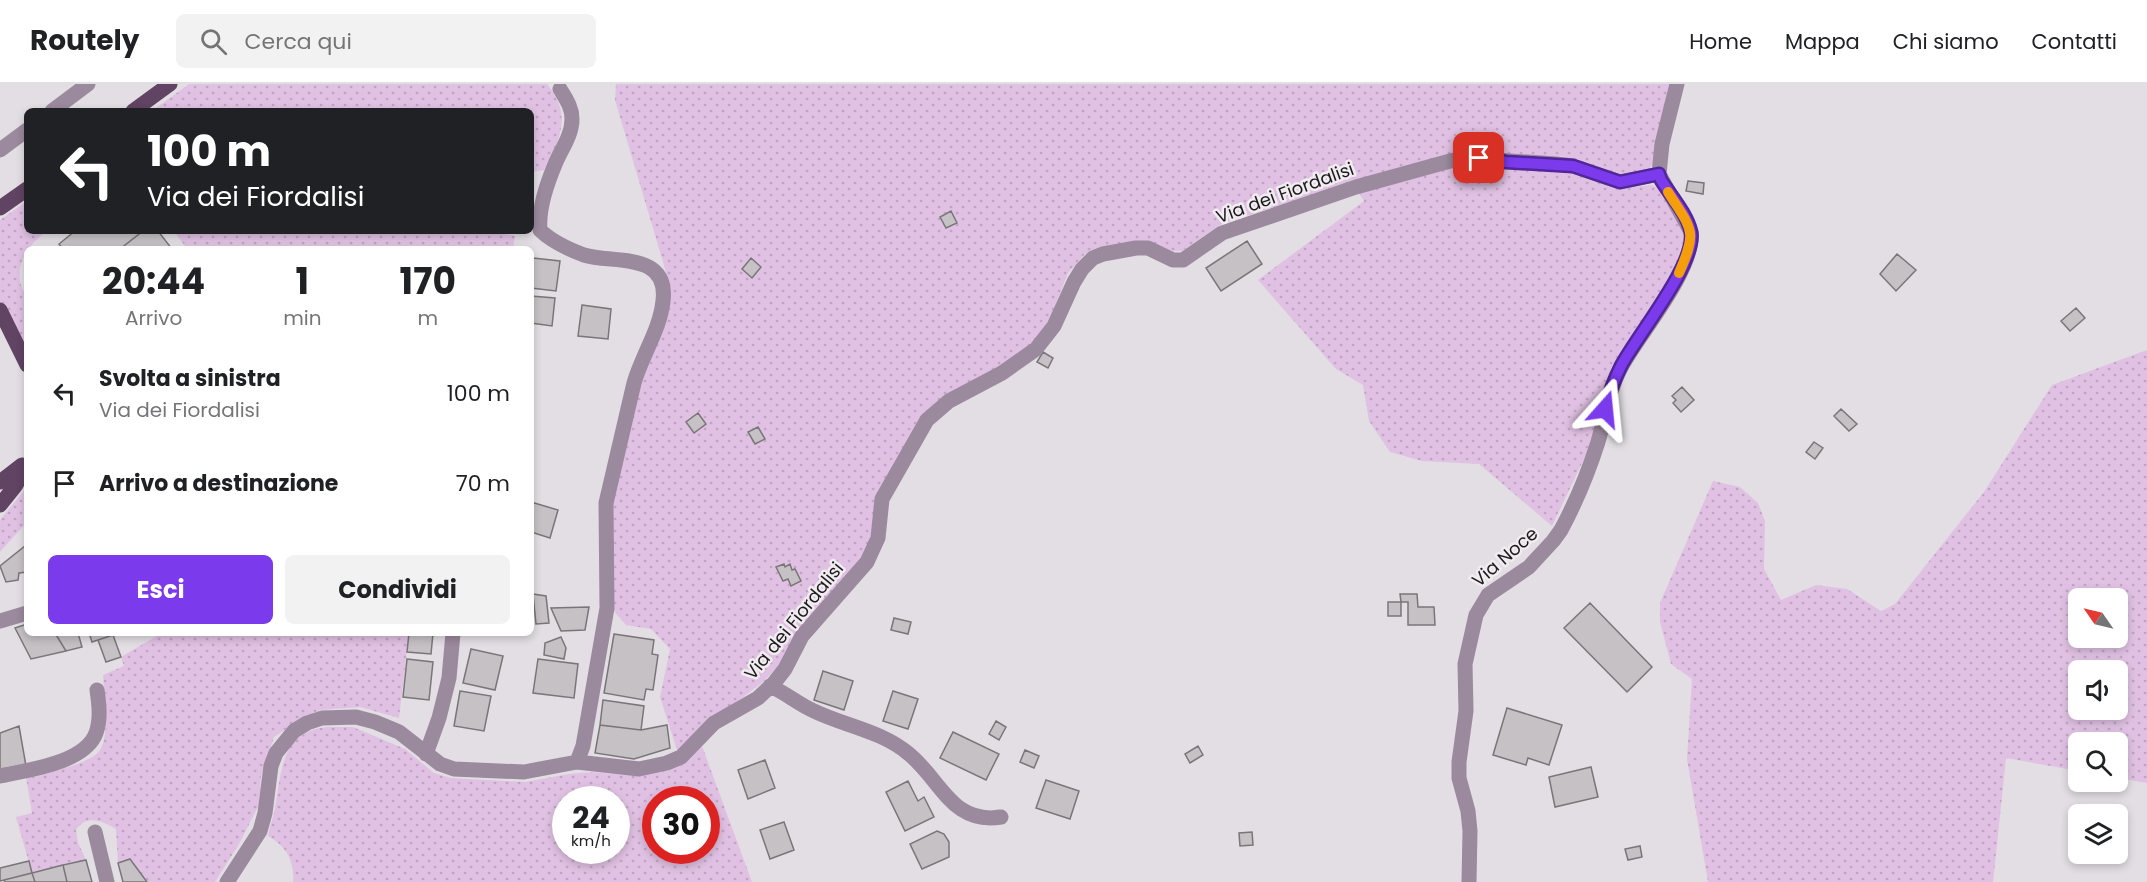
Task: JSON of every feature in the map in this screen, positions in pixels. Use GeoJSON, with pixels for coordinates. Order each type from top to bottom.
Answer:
{"type":"FeatureCollection","features":[{"type":"Feature","properties":{"kind":"main road"},"geometry":{"type":"LineString","coordinates":[[137,108],[170,84]]}},
{"type":"Feature","properties":{"kind":"main road"},"geometry":{"type":"LineString","coordinates":[[0,208],[24,191]]}},
{"type":"Feature","properties":{"kind":"main road"},"geometry":{"type":"LineString","coordinates":[[0,310],[24,358]]}},
{"type":"Feature","properties":{"kind":"main road"},"geometry":{"type":"LineString","coordinates":[[0,333],[24,361]]}},
{"type":"Feature","properties":{"kind":"main road"},"geometry":{"type":"LineString","coordinates":[[0,482],[24,465]]}},
{"type":"Feature","properties":{"kind":"main road"},"geometry":{"type":"LineString","coordinates":[[0,505],[16,485],[24,469]]}},
{"type":"Feature","properties":{"kind":"street"},"geometry":{"type":"LineString","coordinates":[[56,108],[88,84]]}},
{"type":"Feature","properties":{"kind":"street"},"geometry":{"type":"LineString","coordinates":[[1659,174],[1662,144],[1677,84]]}},
{"type":"Feature","properties":{"kind":"street"},"geometry":{"type":"LineString","coordinates":[[560,89],[568,102],[572,122],[549,182],[539,221],[540,230],[559,244],[585,255],[636,261],[646,265],[660,278],[663,300],[653,338],[638,368],[606,503],[607,608],[583,746],[577,762]]}},
{"type":"Feature","properties":{"kind":"street"},"geometry":{"type":"LineString","coordinates":[[0,150],[24,132]]}},
{"type":"Feature","properties":{"kind":"street","name":"Via dei Fiordalisi"},"geometry":{"type":"LineString","coordinates":[[227,882],[260,831],[265,813],[271,766],[276,753],[294,731],[322,718],[356,717],[375,722],[399,732],[440,764],[454,770],[524,772],[577,762],[639,769],[667,764],[681,757],[714,723],[758,698],[770,686],[785,669],[802,636],[867,562],[878,538],[882,499],[927,420],[949,401],[1002,373],[1036,349],[1054,326],[1082,269],[1093,258],[1136,248],[1148,248],[1173,260],[1183,260],[1222,233],[1356,187],[1459,160],[1479,158],[1573,166],[1620,182],[1659,174]]}},
{"type":"Feature","properties":{"kind":"street","name":"Via Noce"},"geometry":{"type":"LineString","coordinates":[[1469,882],[1470,831],[1468,811],[1459,778],[1459,762],[1466,711],[1465,664],[1476,615],[1488,596],[1529,567],[1561,530],[1598,441],[1609,393],[1618,374],[1672,287],[1688,252],[1692,239],[1691,232],[1659,174]]}},
{"type":"Feature","properties":{"kind":"street"},"geometry":{"type":"LineString","coordinates":[[0,621],[24,614]]}},
{"type":"Feature","properties":{"kind":"street"},"geometry":{"type":"LineString","coordinates":[[426,754],[440,718],[453,636]]}},
{"type":"Feature","properties":{"kind":"street"},"geometry":{"type":"LineString","coordinates":[[770,686],[816,712],[876,734],[909,754],[965,813],[976,818],[1002,817]]}},
{"type":"Feature","properties":{"kind":"street"},"geometry":{"type":"LineString","coordinates":[[0,776],[44,766],[81,752],[90,744],[96,733],[99,719],[97,690]]}},
{"type":"Feature","properties":{"kind":"street"},"geometry":{"type":"LineString","coordinates":[[94,832],[107,882]]}},
{"type":"Feature","properties":{"kind":"shaded area"},"geometry":{"type":"Polygon","coordinates":[[[189,84],[547,84],[555,95],[562,116],[559,137],[544,170],[534,172],[534,108],[156,108],[189,84]]]}},
{"type":"Feature","properties":{"kind":"shaded area"},"geometry":{"type":"Polygon","coordinates":[[[616,84],[1669,84],[1653,163],[1648,172],[1623,176],[1561,156],[1510,157],[1362,179],[1221,224],[1182,251],[1097,249],[1085,254],[1068,273],[1048,324],[1038,339],[998,369],[932,405],[921,419],[876,497],[871,538],[862,559],[781,663],[763,682],[731,706],[712,715],[678,753],[660,697],[670,649],[651,629],[626,625],[614,611],[611,500],[644,371],[658,340],[671,289],[615,100],[616,84]]]}},
{"type":"Feature","properties":{"kind":"shaded area"},"geometry":{"type":"Polygon","coordinates":[[[1454,165],[1559,170],[1622,188],[1652,185],[1660,189],[1685,233],[1682,253],[1552,526],[1479,464],[1422,461],[1390,452],[1369,421],[1363,385],[1336,369],[1258,280],[1364,201],[1359,193],[1454,165]]]}},
{"type":"Feature","properties":{"kind":"shaded area"},"geometry":{"type":"Polygon","coordinates":[[[24,203],[24,234],[43,234],[31,246],[24,246],[20,277],[24,292],[24,345],[0,303],[0,220],[24,203]]]}},
{"type":"Feature","properties":{"kind":"shaded area"},"geometry":{"type":"Polygon","coordinates":[[[176,234],[504,234],[515,236],[513,246],[185,246],[176,234]]]}},
{"type":"Feature","properties":{"kind":"shaded area"},"geometry":{"type":"Polygon","coordinates":[[[2147,350],[2147,783],[2128,780],[2128,732],[2068,732],[2068,769],[2006,758],[1993,882],[1708,882],[1687,759],[1692,679],[1671,664],[1660,622],[1660,603],[1713,481],[1740,487],[1758,503],[1765,521],[1764,569],[1781,600],[1816,585],[1847,589],[1881,611],[1895,604],[1984,492],[2052,385],[2147,350]]]}},
{"type":"Feature","properties":{"kind":"shaded area"},"geometry":{"type":"Polygon","coordinates":[[[24,491],[24,525],[0,552],[0,520],[24,491]]]}},
{"type":"Feature","properties":{"kind":"shaded area"},"geometry":{"type":"Polygon","coordinates":[[[157,636],[409,636],[399,718],[360,707],[320,710],[301,719],[274,737],[261,776],[259,805],[239,844],[215,882],[147,882],[130,859],[118,863],[116,829],[95,821],[85,822],[76,830],[78,843],[86,860],[32,873],[16,817],[32,813],[26,777],[77,764],[94,756],[100,750],[106,725],[103,675],[124,666],[121,657],[157,636]]]}},
{"type":"Feature","properties":{"kind":"shaded area"},"geometry":{"type":"Polygon","coordinates":[[[327,727],[353,727],[405,749],[434,773],[451,778],[525,782],[592,772],[634,776],[671,770],[682,765],[702,746],[717,786],[642,786],[642,864],[720,864],[720,795],[752,882],[293,882],[291,861],[288,855],[280,844],[268,836],[285,758],[299,737],[327,727]]]}},
{"type":"Feature","properties":{"kind":"building"},"geometry":{"type":"Polygon","coordinates":[[[1688,181],[1704,183],[1703,194],[1686,191],[1688,181]]]}},
{"type":"Feature","properties":{"kind":"building"},"geometry":{"type":"Polygon","coordinates":[[[951,211],[957,223],[946,228],[940,217],[951,211]]]}},
{"type":"Feature","properties":{"kind":"building"},"geometry":{"type":"Polygon","coordinates":[[[71,234],[139,234],[124,246],[61,246],[59,244],[71,234]]]}},
{"type":"Feature","properties":{"kind":"building"},"geometry":{"type":"Polygon","coordinates":[[[139,234],[160,234],[170,246],[124,246],[139,234]]]}},
{"type":"Feature","properties":{"kind":"building"},"geometry":{"type":"Polygon","coordinates":[[[1247,241],[1262,264],[1221,291],[1206,268],[1247,241]]]}},
{"type":"Feature","properties":{"kind":"building"},"geometry":{"type":"Polygon","coordinates":[[[1897,254],[1916,270],[1896,291],[1880,274],[1897,254]]]}},
{"type":"Feature","properties":{"kind":"building"},"geometry":{"type":"Polygon","coordinates":[[[534,258],[560,261],[556,291],[534,288],[534,258]]]}},
{"type":"Feature","properties":{"kind":"building"},"geometry":{"type":"Polygon","coordinates":[[[751,258],[761,267],[752,278],[742,269],[751,258]]]}},
{"type":"Feature","properties":{"kind":"building"},"geometry":{"type":"Polygon","coordinates":[[[534,296],[555,298],[552,326],[534,323],[534,296]]]}},
{"type":"Feature","properties":{"kind":"building"},"geometry":{"type":"Polygon","coordinates":[[[582,305],[611,309],[608,339],[578,336],[582,305]]]}},
{"type":"Feature","properties":{"kind":"building"},"geometry":{"type":"Polygon","coordinates":[[[2076,308],[2085,318],[2070,331],[2061,321],[2076,308]]]}},
{"type":"Feature","properties":{"kind":"building"},"geometry":{"type":"Polygon","coordinates":[[[1043,352],[1053,358],[1048,368],[1037,362],[1043,352]]]}},
{"type":"Feature","properties":{"kind":"building"},"geometry":{"type":"Polygon","coordinates":[[[1682,387],[1694,400],[1681,412],[1673,403],[1676,400],[1672,396],[1682,387]]]}},
{"type":"Feature","properties":{"kind":"building"},"geometry":{"type":"Polygon","coordinates":[[[1841,409],[1857,424],[1849,431],[1834,416],[1841,409]]]}},
{"type":"Feature","properties":{"kind":"building"},"geometry":{"type":"Polygon","coordinates":[[[698,413],[706,424],[694,433],[686,422],[698,413]]]}},
{"type":"Feature","properties":{"kind":"building"},"geometry":{"type":"Polygon","coordinates":[[[758,427],[765,439],[755,444],[748,432],[758,427]]]}},
{"type":"Feature","properties":{"kind":"building"},"geometry":{"type":"Polygon","coordinates":[[[1814,442],[1823,448],[1815,459],[1806,452],[1814,442]]]}},
{"type":"Feature","properties":{"kind":"building"},"geometry":{"type":"Polygon","coordinates":[[[534,503],[558,510],[550,538],[534,533],[534,503]]]}},
{"type":"Feature","properties":{"kind":"building"},"geometry":{"type":"Polygon","coordinates":[[[24,547],[24,572],[19,573],[18,580],[6,582],[0,566],[24,547]]]}},
{"type":"Feature","properties":{"kind":"building"},"geometry":{"type":"Polygon","coordinates":[[[784,564],[785,567],[790,564],[792,570],[795,569],[801,581],[791,586],[788,579],[783,581],[776,567],[784,564]]]}},
{"type":"Feature","properties":{"kind":"building"},"geometry":{"type":"Polygon","coordinates":[[[534,594],[546,596],[549,623],[536,624],[534,594]]]}},
{"type":"Feature","properties":{"kind":"building"},"geometry":{"type":"Polygon","coordinates":[[[1400,594],[1417,594],[1418,607],[1434,607],[1435,625],[1408,625],[1408,602],[1401,602],[1400,594]]]}},
{"type":"Feature","properties":{"kind":"building"},"geometry":{"type":"Polygon","coordinates":[[[1388,602],[1401,602],[1401,616],[1388,616],[1388,602]]]}},
{"type":"Feature","properties":{"kind":"building"},"geometry":{"type":"Polygon","coordinates":[[[1590,603],[1652,667],[1627,692],[1564,628],[1590,603]]]}},
{"type":"Feature","properties":{"kind":"building"},"geometry":{"type":"Polygon","coordinates":[[[589,607],[585,630],[561,631],[551,608],[589,607]]]}},
{"type":"Feature","properties":{"kind":"building"},"geometry":{"type":"Polygon","coordinates":[[[894,618],[911,622],[908,634],[891,630],[894,618]]]}},
{"type":"Feature","properties":{"kind":"building"},"geometry":{"type":"Polygon","coordinates":[[[24,625],[24,636],[57,636],[66,651],[31,659],[15,628],[24,625]]]}},
{"type":"Feature","properties":{"kind":"building"},"geometry":{"type":"Polygon","coordinates":[[[614,634],[654,640],[652,654],[658,655],[653,690],[646,689],[644,700],[604,693],[614,634]]]}},
{"type":"Feature","properties":{"kind":"building"},"geometry":{"type":"Polygon","coordinates":[[[57,636],[79,636],[82,647],[66,651],[57,636]]]}},
{"type":"Feature","properties":{"kind":"building"},"geometry":{"type":"Polygon","coordinates":[[[90,636],[110,636],[92,642],[90,636]]]}},
{"type":"Feature","properties":{"kind":"building"},"geometry":{"type":"Polygon","coordinates":[[[113,636],[121,657],[106,662],[98,640],[113,636]]]}},
{"type":"Feature","properties":{"kind":"building"},"geometry":{"type":"Polygon","coordinates":[[[409,636],[433,636],[431,654],[407,652],[409,636]]]}},
{"type":"Feature","properties":{"kind":"building"},"geometry":{"type":"Polygon","coordinates":[[[561,637],[566,648],[564,659],[544,655],[545,643],[561,637]]]}},
{"type":"Feature","properties":{"kind":"building"},"geometry":{"type":"Polygon","coordinates":[[[471,649],[503,656],[495,690],[463,683],[471,649]]]}},
{"type":"Feature","properties":{"kind":"building"},"geometry":{"type":"Polygon","coordinates":[[[407,659],[433,662],[429,700],[403,697],[407,659]]]}},
{"type":"Feature","properties":{"kind":"building"},"geometry":{"type":"Polygon","coordinates":[[[538,659],[578,664],[574,698],[533,693],[538,659]]]}},
{"type":"Feature","properties":{"kind":"building"},"geometry":{"type":"Polygon","coordinates":[[[823,671],[853,681],[844,710],[814,700],[823,671]]]}},
{"type":"Feature","properties":{"kind":"building"},"geometry":{"type":"Polygon","coordinates":[[[460,691],[491,696],[484,731],[454,726],[460,691]]]}},
{"type":"Feature","properties":{"kind":"building"},"geometry":{"type":"Polygon","coordinates":[[[893,691],[918,699],[908,729],[883,721],[893,691]]]}},
{"type":"Feature","properties":{"kind":"building"},"geometry":{"type":"Polygon","coordinates":[[[603,700],[644,706],[641,730],[600,725],[603,700]]]}},
{"type":"Feature","properties":{"kind":"building"},"geometry":{"type":"Polygon","coordinates":[[[1507,708],[1562,725],[1549,765],[1528,758],[1526,765],[1493,755],[1507,708]]]}},
{"type":"Feature","properties":{"kind":"building"},"geometry":{"type":"Polygon","coordinates":[[[996,721],[1006,727],[999,740],[989,734],[996,721]]]}},
{"type":"Feature","properties":{"kind":"building"},"geometry":{"type":"Polygon","coordinates":[[[600,725],[641,730],[667,725],[670,748],[634,759],[595,753],[600,725]]]}},
{"type":"Feature","properties":{"kind":"building"},"geometry":{"type":"Polygon","coordinates":[[[19,726],[26,766],[0,769],[0,733],[19,726]]]}},
{"type":"Feature","properties":{"kind":"building"},"geometry":{"type":"Polygon","coordinates":[[[953,732],[999,754],[986,780],[940,758],[953,732]]]}},
{"type":"Feature","properties":{"kind":"building"},"geometry":{"type":"Polygon","coordinates":[[[1198,746],[1203,755],[1190,763],[1185,754],[1198,746]]]}},
{"type":"Feature","properties":{"kind":"building"},"geometry":{"type":"Polygon","coordinates":[[[1025,750],[1039,756],[1034,768],[1020,762],[1025,750]]]}},
{"type":"Feature","properties":{"kind":"building"},"geometry":{"type":"Polygon","coordinates":[[[765,760],[775,788],[748,799],[738,770],[765,760]]]}},
{"type":"Feature","properties":{"kind":"building"},"geometry":{"type":"Polygon","coordinates":[[[1591,767],[1598,797],[1555,807],[1549,777],[1591,767]]]}},
{"type":"Feature","properties":{"kind":"building"},"geometry":{"type":"Polygon","coordinates":[[[1046,780],[1079,791],[1070,819],[1036,808],[1046,780]]]}},
{"type":"Feature","properties":{"kind":"building"},"geometry":{"type":"Polygon","coordinates":[[[908,781],[918,801],[924,797],[934,817],[905,831],[886,792],[908,781]]]}},
{"type":"Feature","properties":{"kind":"building"},"geometry":{"type":"Polygon","coordinates":[[[784,822],[794,850],[770,859],[760,830],[784,822]]]}},
{"type":"Feature","properties":{"kind":"building"},"geometry":{"type":"Polygon","coordinates":[[[937,831],[944,834],[949,842],[949,857],[922,869],[910,844],[937,831]]]}},
{"type":"Feature","properties":{"kind":"building"},"geometry":{"type":"Polygon","coordinates":[[[1252,832],[1253,845],[1240,846],[1239,833],[1252,832]]]}},
{"type":"Feature","properties":{"kind":"building"},"geometry":{"type":"Polygon","coordinates":[[[1640,846],[1642,857],[1628,860],[1625,849],[1640,846]]]}},
{"type":"Feature","properties":{"kind":"building"},"geometry":{"type":"Polygon","coordinates":[[[130,859],[147,882],[123,882],[118,863],[130,859]]]}},
{"type":"Feature","properties":{"kind":"building"},"geometry":{"type":"Polygon","coordinates":[[[86,860],[92,882],[67,882],[63,865],[86,860]]]}},
{"type":"Feature","properties":{"kind":"building"},"geometry":{"type":"Polygon","coordinates":[[[29,861],[32,873],[0,881],[0,868],[29,861]]]}},
{"type":"Feature","properties":{"kind":"building"},"geometry":{"type":"Polygon","coordinates":[[[63,865],[67,882],[35,882],[32,873],[63,865]]]}},
{"type":"Feature","properties":{"kind":"building"},"geometry":{"type":"Polygon","coordinates":[[[32,873],[35,882],[5,882],[4,880],[32,873]]]}},
{"type":"Feature","properties":{"kind":"slow traffic"},"geometry":{"type":"LineString","coordinates":[[1668,192],[1688,222],[1692,239],[1679,273]]}},
{"type":"Feature","properties":{"kind":"route"},"geometry":{"type":"LineString","coordinates":[[1479,158],[1573,166],[1620,182],[1659,174],[1688,222],[1692,239],[1688,252],[1672,287],[1622,365],[1609,393],[1605,409]]}}]}
